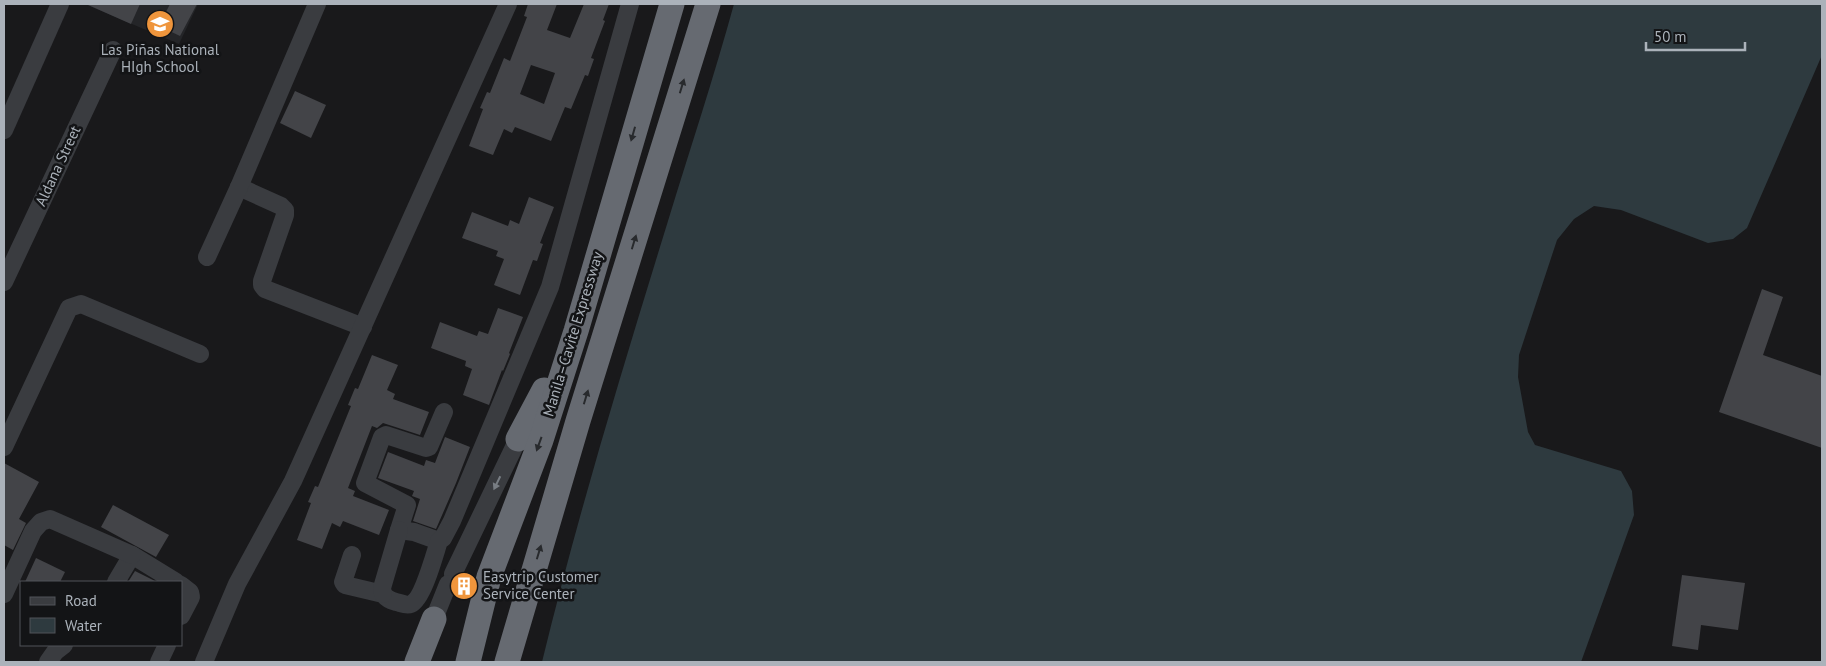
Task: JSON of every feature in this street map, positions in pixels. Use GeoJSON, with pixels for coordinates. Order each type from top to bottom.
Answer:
{"type":"FeatureCollection","features":[{"type":"Feature","properties":{"kind":"highway","name":"Manila–Cavite Expressway"},"geometry":{"type":"LineString","coordinates":[[468,662],[490,577],[541,440],[576,331],[672,4]]}},
{"type":"Feature","properties":{"kind":"highway","name":"Manila–Cavite Expressway"},"geometry":{"type":"LineString","coordinates":[[508,659],[578,421],[708,4]]}},
{"type":"Feature","properties":{"kind":"highway"},"geometry":{"type":"LineString","coordinates":[[518,440],[576,331]]}},
{"type":"Feature","properties":{"kind":"highway"},"geometry":{"type":"LineString","coordinates":[[449,662],[490,577]]}},
{"type":"Feature","properties":{"kind":"highway"},"geometry":{"type":"LineString","coordinates":[[417,662],[434,619]]}},
{"type":"Feature","properties":{"kind":"street"},"geometry":{"type":"LineString","coordinates":[[4,130],[60,4]]}},
{"type":"Feature","properties":{"kind":"street"},"geometry":{"type":"LineString","coordinates":[[207,257],[239,187],[316,4]]}},
{"type":"Feature","properties":{"kind":"street"},"geometry":{"type":"LineString","coordinates":[[204,662],[237,584],[293,481],[508,4]]}},
{"type":"Feature","properties":{"kind":"street"},"geometry":{"type":"LineString","coordinates":[[444,412],[429,447],[426,448],[386,436],[382,437],[365,483],[407,505],[382,588],[383,594],[387,599],[404,604],[410,604],[416,600],[422,588],[439,540],[443,538],[452,521],[550,287],[630,4]]}},
{"type":"Feature","properties":{"kind":"street","name":"Aldana Street"},"geometry":{"type":"LineString","coordinates":[[4,282],[113,50]]}},
{"type":"Feature","properties":{"kind":"street"},"geometry":{"type":"LineString","coordinates":[[239,187],[281,206],[285,210],[286,215],[262,281],[265,289],[363,327]]}},
{"type":"Feature","properties":{"kind":"street"},"geometry":{"type":"LineString","coordinates":[[4,447],[69,308],[75,304],[81,304],[200,354]]}},
{"type":"Feature","properties":{"kind":"street"},"geometry":{"type":"LineString","coordinates":[[434,619],[451,579],[518,440]]}},
{"type":"Feature","properties":{"kind":"street"},"geometry":{"type":"LineString","coordinates":[[4,594],[33,531],[41,522],[50,519],[132,555],[174,581]]}},
{"type":"Feature","properties":{"kind":"street"},"geometry":{"type":"LineString","coordinates":[[399,530],[414,532],[439,540]]}},
{"type":"Feature","properties":{"kind":"street"},"geometry":{"type":"LineString","coordinates":[[117,581],[132,555]]}},
{"type":"Feature","properties":{"kind":"street"},"geometry":{"type":"LineString","coordinates":[[352,555],[343,582],[345,585],[383,594]]}},
{"type":"Feature","properties":{"kind":"street"},"geometry":{"type":"LineString","coordinates":[[182,586],[190,592],[191,597],[182,614]]}},
{"type":"Feature","properties":{"kind":"street"},"geometry":{"type":"LineString","coordinates":[[48,662],[55,652],[63,646]]}},
{"type":"Feature","properties":{"kind":"street"},"geometry":{"type":"LineString","coordinates":[[159,662],[167,646]]}},
{"type":"Feature","properties":{"kind":"shaded area","name":"Las Piñas National HIgh School"},"geometry":{"type":"Polygon","coordinates":[[[85,4],[198,4],[179,44],[85,4]]]}},
{"type":"Feature","properties":{"kind":"water"},"geometry":{"type":"Polygon","coordinates":[[[734,4],[1822,4],[1822,55],[1747,228],[1733,239],[1708,243],[1621,210],[1594,206],[1574,219],[1557,240],[1519,355],[1518,377],[1528,432],[1535,445],[1621,471],[1632,491],[1634,515],[1581,662],[542,662],[602,441],[734,4]]]}},
{"type":"Feature","properties":{"kind":"building"},"geometry":{"type":"Polygon","coordinates":[[[86,4],[140,4],[131,24],[86,4]]]}},
{"type":"Feature","properties":{"kind":"building"},"geometry":{"type":"Polygon","coordinates":[[[170,4],[197,4],[180,36],[159,26],[170,4]]]}},
{"type":"Feature","properties":{"kind":"building"},"geometry":{"type":"Polygon","coordinates":[[[528,4],[557,4],[547,30],[570,38],[584,4],[609,4],[603,20],[605,21],[591,58],[594,59],[588,76],[585,75],[571,109],[565,107],[551,141],[515,127],[512,133],[504,129],[493,155],[469,146],[483,109],[480,108],[487,92],[490,93],[504,58],[510,61],[527,17],[524,16],[528,4]],[[531,65],[520,94],[544,104],[555,73],[531,65]]]}},
{"type":"Feature","properties":{"kind":"building"},"geometry":{"type":"Polygon","coordinates":[[[295,91],[326,105],[311,138],[280,123],[295,91]]]}},
{"type":"Feature","properties":{"kind":"building"},"geometry":{"type":"Polygon","coordinates":[[[529,197],[554,207],[540,243],[543,244],[537,261],[533,260],[520,295],[494,285],[504,259],[496,256],[498,251],[462,238],[472,212],[508,226],[510,220],[519,224],[529,197]]]}},
{"type":"Feature","properties":{"kind":"building"},"geometry":{"type":"Polygon","coordinates":[[[1762,289],[1783,297],[1763,355],[1822,376],[1822,448],[1719,412],[1762,289]]]}},
{"type":"Feature","properties":{"kind":"building"},"geometry":{"type":"Polygon","coordinates":[[[498,308],[523,317],[489,405],[463,395],[472,369],[465,366],[466,361],[431,348],[440,322],[477,336],[479,331],[488,334],[498,308]]]}},
{"type":"Feature","properties":{"kind":"building"},"geometry":{"type":"Polygon","coordinates":[[[372,355],[398,365],[387,390],[395,394],[393,399],[429,412],[420,435],[383,423],[377,428],[372,426],[348,488],[355,491],[353,496],[389,510],[379,535],[343,521],[340,527],[332,523],[322,549],[297,540],[311,503],[308,502],[315,486],[318,487],[351,406],[348,405],[355,388],[358,389],[372,355]]]}},
{"type":"Feature","properties":{"kind":"building"},"geometry":{"type":"Polygon","coordinates":[[[445,437],[470,447],[436,529],[413,521],[420,499],[412,496],[414,491],[378,478],[388,452],[424,466],[426,460],[435,463],[445,437]]]}},
{"type":"Feature","properties":{"kind":"building"},"geometry":{"type":"Polygon","coordinates":[[[4,463],[39,482],[19,519],[26,523],[13,550],[4,545],[4,463]]]}},
{"type":"Feature","properties":{"kind":"building"},"geometry":{"type":"Polygon","coordinates":[[[113,505],[169,535],[156,557],[101,527],[113,505]]]}},
{"type":"Feature","properties":{"kind":"building"},"geometry":{"type":"Polygon","coordinates":[[[36,558],[65,572],[60,581],[25,581],[36,558]]]}},
{"type":"Feature","properties":{"kind":"building"},"geometry":{"type":"Polygon","coordinates":[[[135,571],[154,581],[129,581],[135,571]]]}},
{"type":"Feature","properties":{"kind":"building"},"geometry":{"type":"Polygon","coordinates":[[[1682,575],[1745,583],[1738,630],[1701,625],[1698,650],[1672,646],[1682,575]]]}},
{"type":"Feature","properties":{"kind":"building","name":"Easytrip Customer Service Center"},"geometry":{"type":"Polygon","coordinates":[[[462,579],[470,584],[465,593],[458,589],[462,579]]]}},
{"type":"Feature","properties":{"kind":"place","name":"Las Piñas National HIgh School"},"geometry":{"type":"Point","coordinates":[160,24]}},
{"type":"Feature","properties":{"kind":"place","name":"Easytrip Customer Service Center"},"geometry":{"type":"Point","coordinates":[464,586]}}]}
